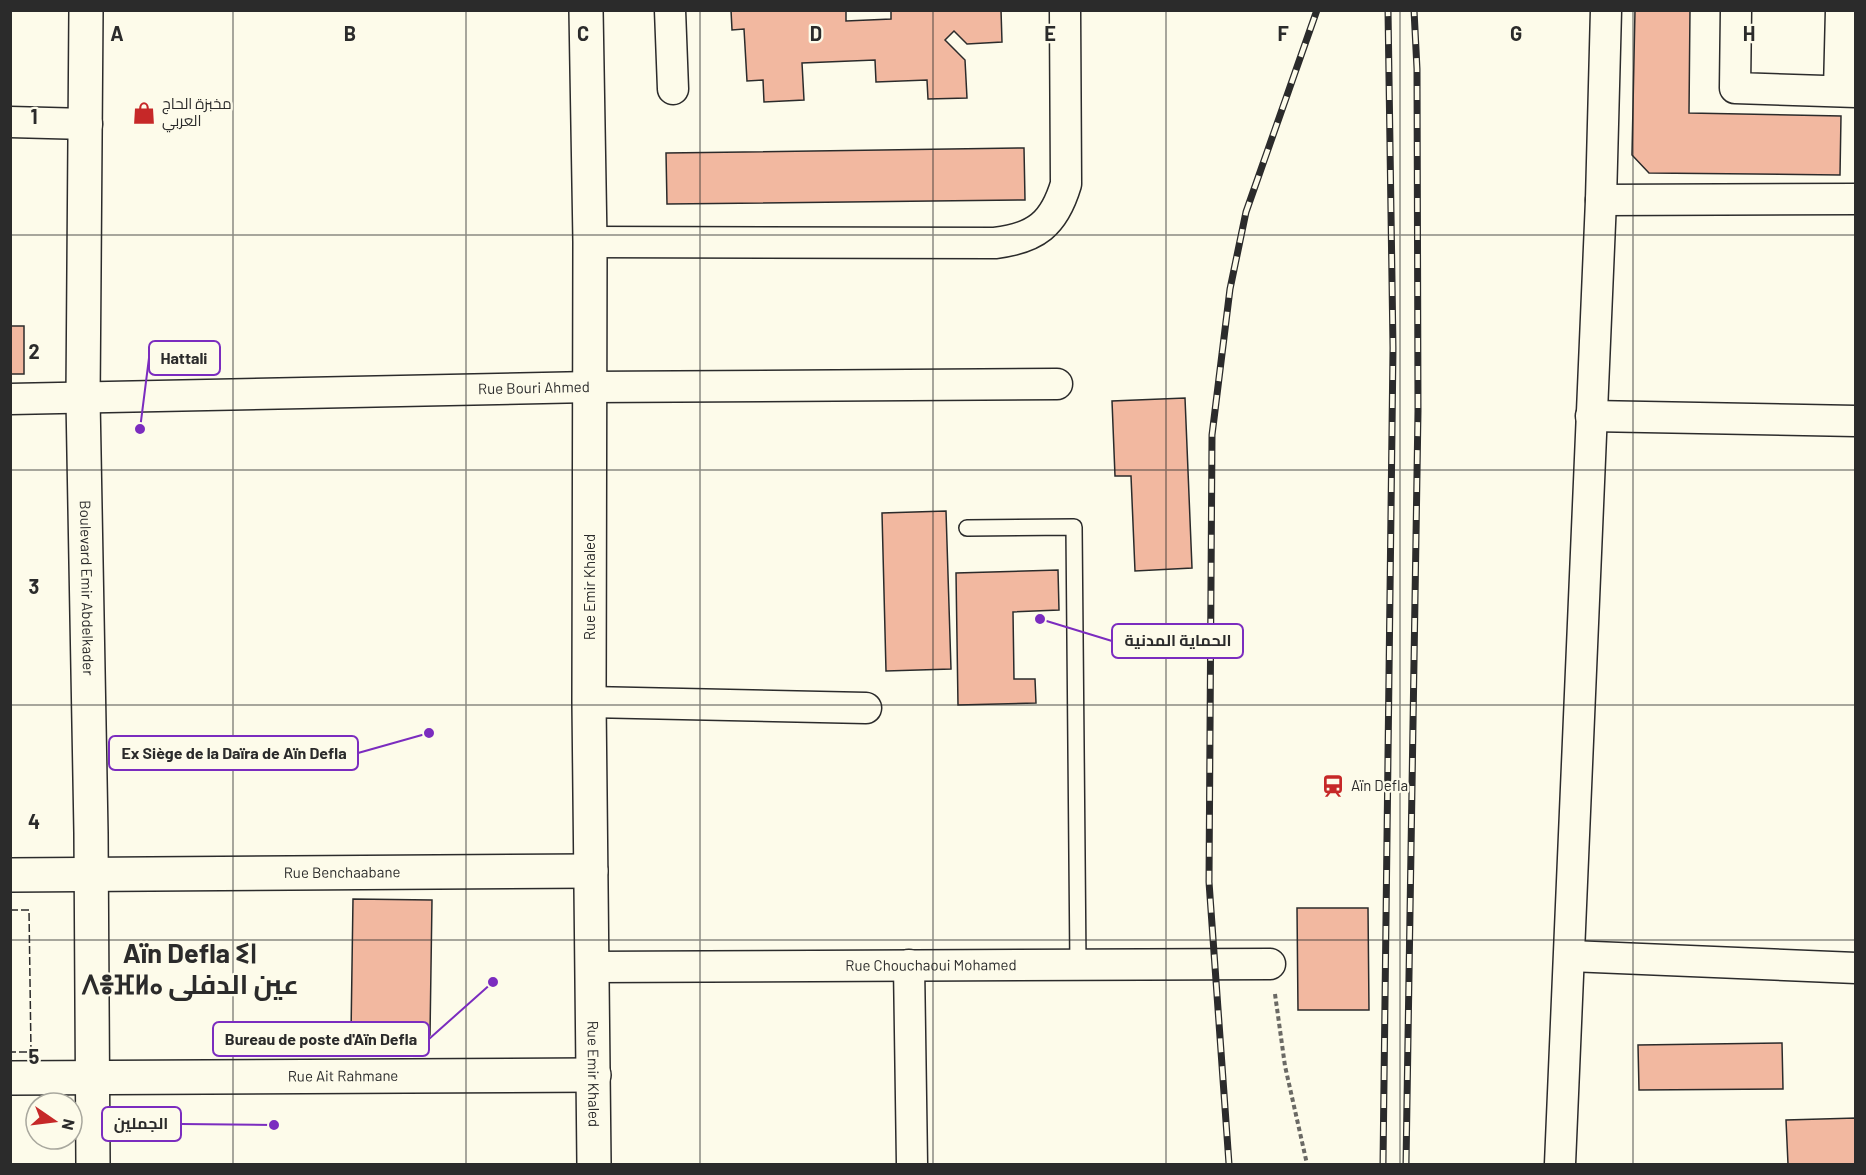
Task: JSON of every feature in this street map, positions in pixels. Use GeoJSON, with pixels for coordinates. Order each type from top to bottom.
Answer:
{"type":"FeatureCollection","features":[{"type":"Feature","properties":{"kind":"street","name":"Boulevard Emir Abdelkader"},"geometry":{"type":"LineString","coordinates":[[86,10],[87,124],[83,399],[93,1164]]}},
{"type":"Feature","properties":{"kind":"street","name":"Rue Emir Khaled"},"geometry":{"type":"LineString","coordinates":[[586,10],[590,242],[589,702],[594,1164]]}},
{"type":"Feature","properties":{"kind":"street"},"geometry":{"type":"LineString","coordinates":[[670,10],[673,89]]}},
{"type":"Feature","properties":{"kind":"street"},"geometry":{"type":"LineString","coordinates":[[590,242],[995,243],[1015,241],[1034,233],[1049,220],[1060,204],[1066,184],[1065,10]]}},
{"type":"Feature","properties":{"kind":"street"},"geometry":{"type":"LineString","coordinates":[[1560,1164],[1601,200],[1606,10]]}},
{"type":"Feature","properties":{"kind":"street"},"geometry":{"type":"LineString","coordinates":[[1736,10],[1735,88],[1847,91],[1841,10]]}},
{"type":"Feature","properties":{"kind":"street"},"geometry":{"type":"LineString","coordinates":[[10,122],[87,124]]}},
{"type":"Feature","properties":{"kind":"street"},"geometry":{"type":"LineString","coordinates":[[1601,200],[1856,199]]}},
{"type":"Feature","properties":{"kind":"street","name":"Rue Bouri Ahmed"},"geometry":{"type":"LineString","coordinates":[[10,399],[590,387],[1057,384]]}},
{"type":"Feature","properties":{"kind":"street"},"geometry":{"type":"LineString","coordinates":[[1591,416],[1856,421]]}},
{"type":"Feature","properties":{"kind":"street"},"geometry":{"type":"LineString","coordinates":[[589,702],[866,708]]}},
{"type":"Feature","properties":{"kind":"street","name":"Rue Benchaabane"},"geometry":{"type":"LineString","coordinates":[[10,875],[591,871]]}},
{"type":"Feature","properties":{"kind":"street"},"geometry":{"type":"LineString","coordinates":[[1570,956],[1856,968]]}},
{"type":"Feature","properties":{"kind":"street","name":"Rue Chouchaoui Mohamed"},"geometry":{"type":"LineString","coordinates":[[592,967],[1270,964]]}},
{"type":"Feature","properties":{"kind":"street"},"geometry":{"type":"LineString","coordinates":[[909,965],[912,1164]]}},
{"type":"Feature","properties":{"kind":"street","name":"Rue Ait Rahmane"},"geometry":{"type":"LineString","coordinates":[[10,1078],[594,1075]]}},
{"type":"Feature","properties":{"kind":"lane"},"geometry":{"type":"LineString","coordinates":[[968,528],[1074,527],[1078,965]]}},
{"type":"Feature","properties":{"kind":"path"},"geometry":{"type":"LineString","coordinates":[[1270,964],[1286,1066],[1307,1164]]}},
{"type":"Feature","properties":{"kind":"building"},"geometry":{"type":"Polygon","coordinates":[[[731,10],[846,10],[846,21],[891,19],[891,10],[1001,10],[1002,42],[967,44],[954,31],[945,40],[965,60],[967,98],[928,99],[927,80],[876,82],[875,60],[802,63],[804,100],[764,102],[763,80],[747,81],[744,29],[732,30],[731,10]]]}},
{"type":"Feature","properties":{"kind":"building"},"geometry":{"type":"Polygon","coordinates":[[[1635,10],[1690,10],[1689,113],[1841,116],[1840,175],[1649,173],[1632,155],[1635,10]]]}},
{"type":"Feature","properties":{"kind":"building"},"geometry":{"type":"Polygon","coordinates":[[[1024,148],[1025,200],[667,204],[666,153],[1024,148]]]}},
{"type":"Feature","properties":{"kind":"building"},"geometry":{"type":"Polygon","coordinates":[[[10,326],[24,326],[24,374],[10,374],[10,326]]]}},
{"type":"Feature","properties":{"kind":"building"},"geometry":{"type":"Polygon","coordinates":[[[1185,398],[1192,568],[1135,571],[1131,476],[1115,476],[1112,401],[1185,398]]]}},
{"type":"Feature","properties":{"kind":"building"},"geometry":{"type":"Polygon","coordinates":[[[946,511],[951,669],[886,671],[882,513],[946,511]]]}},
{"type":"Feature","properties":{"kind":"building"},"geometry":{"type":"Polygon","coordinates":[[[1058,570],[1059,610],[1013,612],[1014,679],[1035,679],[1036,703],[958,705],[956,573],[1058,570]]]}},
{"type":"Feature","properties":{"kind":"building"},"geometry":{"type":"Polygon","coordinates":[[[353,899],[432,900],[430,1035],[351,1034],[353,899]]]}},
{"type":"Feature","properties":{"kind":"building"},"geometry":{"type":"Polygon","coordinates":[[[1297,908],[1368,908],[1369,1010],[1298,1010],[1297,908]]]}},
{"type":"Feature","properties":{"kind":"building"},"geometry":{"type":"Polygon","coordinates":[[[1782,1043],[1783,1089],[1639,1090],[1638,1045],[1782,1043]]]}},
{"type":"Feature","properties":{"kind":"building"},"geometry":{"type":"Polygon","coordinates":[[[1856,1118],[1856,1164],[1788,1164],[1786,1120],[1856,1118]]]}},
{"type":"Feature","properties":{"kind":"railway"},"geometry":{"type":"LineString","coordinates":[[1229,1164],[1209,882],[1212,435],[1230,289],[1246,212],[1317,10]]}},
{"type":"Feature","properties":{"kind":"railway"},"geometry":{"type":"LineString","coordinates":[[1383,1164],[1393,348],[1388,10]]}},
{"type":"Feature","properties":{"kind":"railway"},"geometry":{"type":"LineString","coordinates":[[1406,1164],[1418,411],[1417,69],[1414,10]]}},
{"type":"Feature","properties":{"kind":"fence"},"geometry":{"type":"LineString","coordinates":[[10,910],[29,910],[31,1052],[10,1052]]}},
{"type":"Feature","properties":{"kind":"place","name":"مخبزة الحاج العربي"},"geometry":{"type":"Point","coordinates":[144,113]}},
{"type":"Feature","properties":{"kind":"place","name":"Hattali"},"geometry":{"type":"Point","coordinates":[140,429]}},
{"type":"Feature","properties":{"kind":"place","name":"الحماية المدنية"},"geometry":{"type":"Point","coordinates":[1040,619]}},
{"type":"Feature","properties":{"kind":"place","name":"Ex Siège de la Daïra de Aïn Defla"},"geometry":{"type":"Point","coordinates":[429,733]}},
{"type":"Feature","properties":{"kind":"place","name":"Aïn Defla"},"geometry":{"type":"Point","coordinates":[1333,786]}},
{"type":"Feature","properties":{"kind":"place","name":"Bureau de poste d'Aïn Defla"},"geometry":{"type":"Point","coordinates":[493,982]}},
{"type":"Feature","properties":{"kind":"place","name":"الجملين"},"geometry":{"type":"Point","coordinates":[274,1125]}},
{"type":"Feature","properties":{"kind":"district","name":"Aïn Defla ⵉⵏ ⴷⴻⴼⵍⴰ عين الدفلى"},"geometry":{"type":"Point","coordinates":[190,970]}}]}
